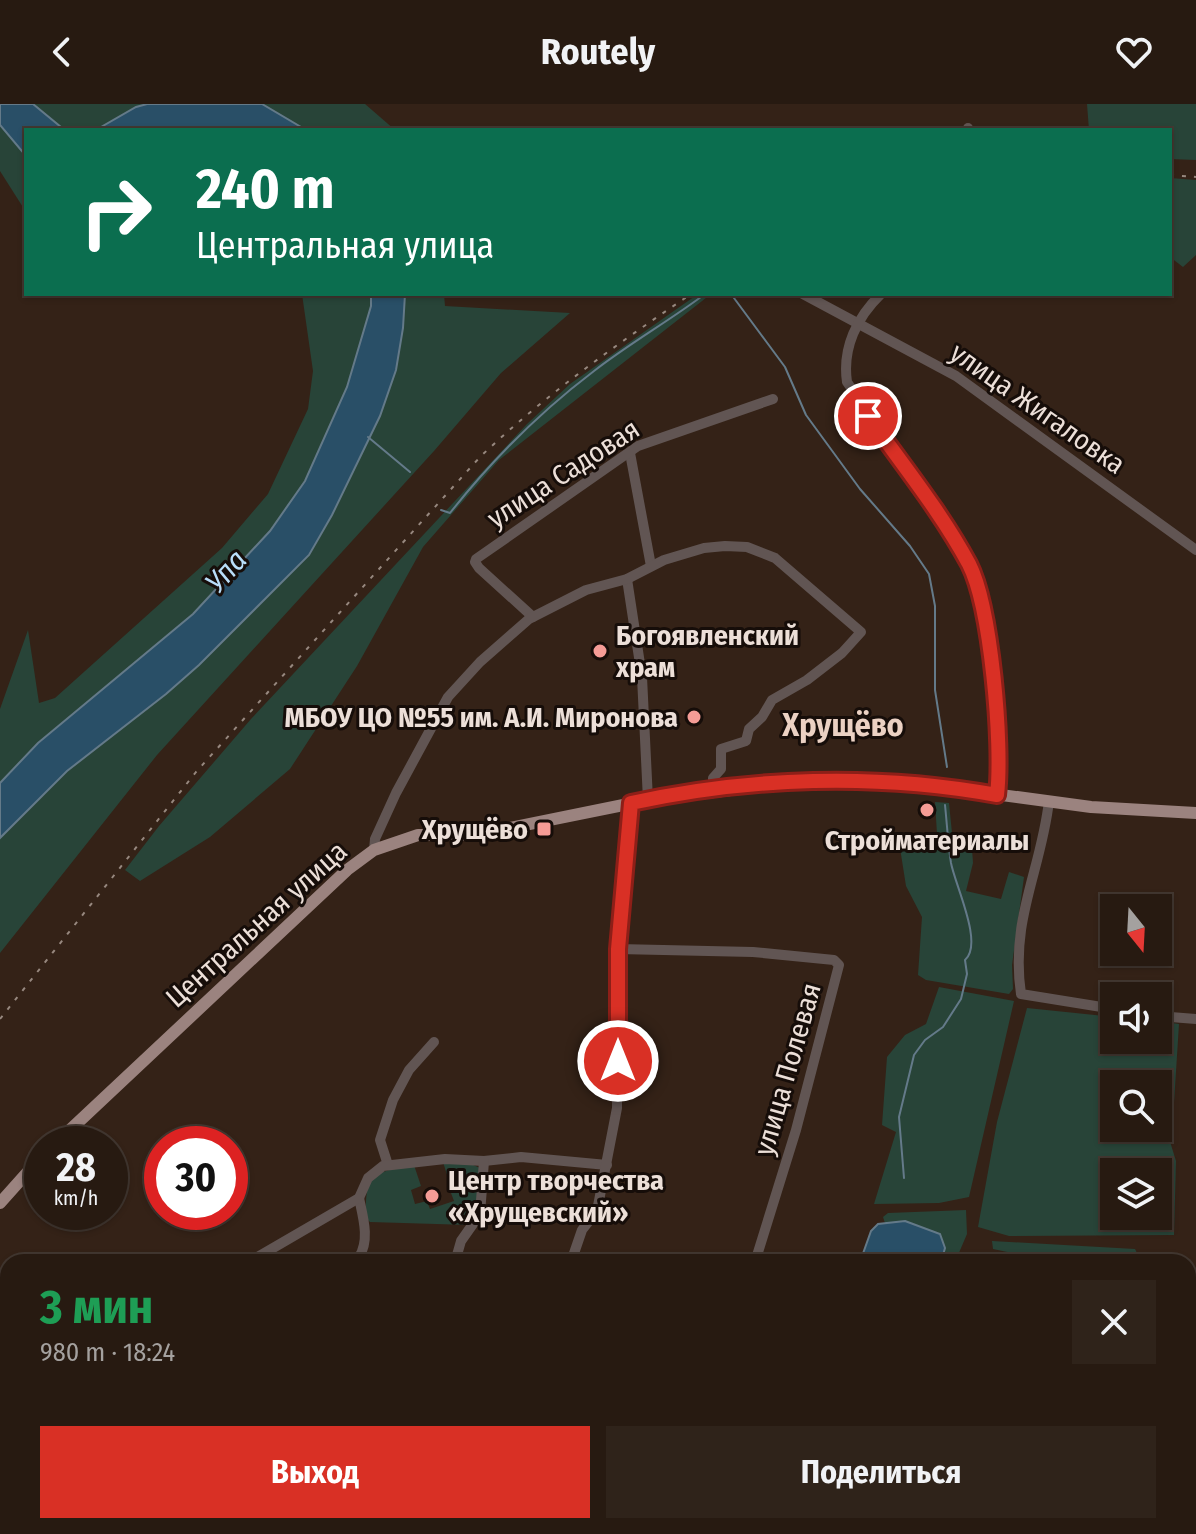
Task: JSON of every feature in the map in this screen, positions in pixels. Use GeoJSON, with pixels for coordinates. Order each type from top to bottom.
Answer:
{"type":"FeatureCollection","features":[{"type":"Feature","properties":{"kind":"main road","name":"Центральная улица"},"geometry":{"type":"LineString","coordinates":[[74,1126],[347,870],[374,850],[396,841],[418,835],[471,835],[648,800],[789,783],[919,783],[1133,811],[1196,813]]}},
{"type":"Feature","properties":{"kind":"main road"},"geometry":{"type":"LineString","coordinates":[[0,1203],[24,1176]]}},
{"type":"Feature","properties":{"kind":"street","name":"улица Жигаловка"},"geometry":{"type":"LineString","coordinates":[[807,296],[956,376],[1196,550]]}},
{"type":"Feature","properties":{"kind":"street"},"geometry":{"type":"LineString","coordinates":[[879,296],[857,323],[846,359],[848,386],[951,534],[970,565],[977,584],[993,683],[1000,761],[997,795]]}},
{"type":"Feature","properties":{"kind":"street","name":"улица Садовая"},"geometry":{"type":"LineString","coordinates":[[533,617],[475,562],[476,559],[643,444],[773,399]]}},
{"type":"Feature","properties":{"kind":"street"},"geometry":{"type":"LineString","coordinates":[[630,453],[651,566]]}},
{"type":"Feature","properties":{"kind":"street"},"geometry":{"type":"LineString","coordinates":[[374,850],[381,825],[446,700],[480,662],[533,617],[586,590],[627,579],[651,566],[704,548],[725,546],[753,549],[775,558],[861,632],[842,653],[814,675],[772,700],[761,719],[749,728],[746,741],[721,749],[721,769],[713,778],[714,790]]}},
{"type":"Feature","properties":{"kind":"street"},"geometry":{"type":"LineString","coordinates":[[627,579],[642,677],[648,800]]}},
{"type":"Feature","properties":{"kind":"street"},"geometry":{"type":"LineString","coordinates":[[1049,801],[1020,929],[1017,966],[1021,994],[1100,1007]]}},
{"type":"Feature","properties":{"kind":"street"},"geometry":{"type":"LineString","coordinates":[[574,1254],[582,1230],[597,1211],[618,1086],[618,949],[631,803]]}},
{"type":"Feature","properties":{"kind":"street"},"geometry":{"type":"LineString","coordinates":[[381,825],[396,841]]}},
{"type":"Feature","properties":{"kind":"street","name":"улица Полевая"},"geometry":{"type":"LineString","coordinates":[[618,949],[753,952],[839,963],[796,1130],[757,1254]]}},
{"type":"Feature","properties":{"kind":"street"},"geometry":{"type":"LineString","coordinates":[[1172,1017],[1196,1019]]}},
{"type":"Feature","properties":{"kind":"street"},"geometry":{"type":"LineString","coordinates":[[388,1165],[380,1140],[393,1100],[409,1070],[434,1042]]}},
{"type":"Feature","properties":{"kind":"street"},"geometry":{"type":"LineString","coordinates":[[360,1254],[365,1233],[359,1198],[368,1178],[388,1165],[445,1159],[484,1161],[521,1157],[607,1165]]}},
{"type":"Feature","properties":{"kind":"street"},"geometry":{"type":"LineString","coordinates":[[457,1254],[461,1241],[480,1214],[484,1161]]}},
{"type":"Feature","properties":{"kind":"street"},"geometry":{"type":"LineString","coordinates":[[263,1254],[359,1198]]}},
{"type":"Feature","properties":{"kind":"green space"},"geometry":{"type":"Polygon","coordinates":[[[33,104],[147,104],[102,128],[66,128],[33,104]]]}},
{"type":"Feature","properties":{"kind":"green space"},"geometry":{"type":"Polygon","coordinates":[[[262,104],[365,104],[393,128],[303,128],[262,104]]]}},
{"type":"Feature","properties":{"kind":"green space"},"geometry":{"type":"Polygon","coordinates":[[[1087,104],[1196,104],[1196,160],[1172,159],[1172,128],[1089,128],[1087,104]]]}},
{"type":"Feature","properties":{"kind":"green space"},"geometry":{"type":"Polygon","coordinates":[[[0,125],[24,154],[24,209],[0,171],[0,125]]]}},
{"type":"Feature","properties":{"kind":"green space"},"geometry":{"type":"Polygon","coordinates":[[[1172,178],[1196,180],[1196,255],[1183,267],[1172,259],[1172,178]]]}},
{"type":"Feature","properties":{"kind":"green space"},"geometry":{"type":"Polygon","coordinates":[[[302,296],[371,296],[371,306],[347,387],[305,481],[270,531],[193,614],[38,743],[0,783],[0,709],[28,630],[39,703],[55,698],[222,548],[268,494],[308,409],[313,371],[302,296]]]}},
{"type":"Feature","properties":{"kind":"green space"},"geometry":{"type":"Polygon","coordinates":[[[405,296],[444,296],[445,306],[570,313],[501,373],[434,451],[157,755],[0,953],[0,838],[67,771],[199,665],[309,555],[380,416],[396,370],[405,296]]]}},
{"type":"Feature","properties":{"kind":"green space"},"geometry":{"type":"Polygon","coordinates":[[[695,296],[708,296],[499,460],[423,547],[357,666],[290,769],[210,837],[140,881],[125,870],[251,719],[527,424],[570,384],[695,296]]]}},
{"type":"Feature","properties":{"kind":"green space"},"geometry":{"type":"Polygon","coordinates":[[[935,802],[949,803],[956,848],[972,849],[973,863],[966,891],[1001,899],[1009,872],[1024,877],[1012,965],[1013,989],[1009,994],[926,980],[918,975],[922,917],[906,886],[900,848],[938,850],[935,802]]]}},
{"type":"Feature","properties":{"kind":"green space"},"geometry":{"type":"Polygon","coordinates":[[[939,987],[1014,1001],[969,1197],[939,1203],[874,1204],[896,1132],[882,1125],[887,1057],[905,1035],[926,1024],[939,987]]]}},
{"type":"Feature","properties":{"kind":"green space"},"geometry":{"type":"Polygon","coordinates":[[[1027,1008],[1100,1016],[1100,1054],[1172,1054],[1172,1023],[1179,1024],[1172,1114],[1172,1070],[1100,1070],[1100,1142],[1170,1142],[1176,1161],[1174,1235],[1009,1236],[978,1227],[997,1122],[1027,1008]]]}},
{"type":"Feature","properties":{"kind":"green space"},"geometry":{"type":"Polygon","coordinates":[[[443,1162],[471,1164],[480,1168],[479,1208],[469,1225],[370,1222],[366,1218],[367,1192],[374,1178],[389,1170],[414,1165],[421,1186],[411,1190],[415,1204],[427,1201],[430,1209],[454,1201],[451,1193],[462,1189],[457,1175],[448,1178],[443,1162]]]}},
{"type":"Feature","properties":{"kind":"green space"},"geometry":{"type":"Polygon","coordinates":[[[966,1210],[967,1234],[958,1254],[941,1254],[940,1234],[905,1221],[885,1223],[883,1217],[888,1213],[966,1210]]]}},
{"type":"Feature","properties":{"kind":"green space"},"geometry":{"type":"Polygon","coordinates":[[[992,1241],[1135,1249],[1138,1254],[1017,1254],[993,1249],[992,1241]]]}},
{"type":"Feature","properties":{"kind":"water"},"geometry":{"type":"Polygon","coordinates":[[[0,104],[33,104],[65,128],[24,128],[24,154],[0,125],[0,104]]]}},
{"type":"Feature","properties":{"kind":"water"},"geometry":{"type":"Polygon","coordinates":[[[147,104],[262,104],[303,128],[99,128],[147,104]]]}},
{"type":"Feature","properties":{"kind":"water"},"geometry":{"type":"Polygon","coordinates":[[[371,296],[405,296],[396,370],[380,416],[309,555],[199,665],[67,771],[0,838],[0,783],[38,743],[193,614],[270,531],[305,481],[347,387],[371,306],[371,296]]]}},
{"type":"Feature","properties":{"kind":"water"},"geometry":{"type":"Polygon","coordinates":[[[905,1221],[940,1234],[945,1248],[943,1254],[863,1254],[871,1231],[878,1224],[905,1221]]]}},
{"type":"Feature","properties":{"kind":"waterway"},"geometry":{"type":"LineString","coordinates":[[441,510],[450,513],[518,438],[574,387],[702,296]]}},
{"type":"Feature","properties":{"kind":"waterway"},"geometry":{"type":"LineString","coordinates":[[732,296],[785,367],[806,415],[860,489],[910,546],[929,574],[935,606],[935,690],[947,767]]}},
{"type":"Feature","properties":{"kind":"waterway"},"geometry":{"type":"LineString","coordinates":[[368,437],[410,472]]}},
{"type":"Feature","properties":{"kind":"waterway"},"geometry":{"type":"LineString","coordinates":[[904,1178],[899,1117],[914,1055],[925,1040],[943,1027],[961,999],[967,974],[965,960],[970,952],[970,928],[951,863],[945,805]]}},
{"type":"Feature","properties":{"kind":"railway"},"geometry":{"type":"LineString","coordinates":[[1172,175],[1196,177]]}},
{"type":"Feature","properties":{"kind":"railway"},"geometry":{"type":"LineString","coordinates":[[0,1019],[196,772],[480,457],[582,371],[688,296]]}},
{"type":"Feature","properties":{"kind":"place","name":"Богоявленский храм"},"geometry":{"type":"Point","coordinates":[600,651]}},
{"type":"Feature","properties":{"kind":"place","name":"МБОУ ЦО №55 им. А.И. Миронова"},"geometry":{"type":"Point","coordinates":[694,717]}},
{"type":"Feature","properties":{"kind":"place","name":"Стройматериалы"},"geometry":{"type":"Point","coordinates":[927,810]}},
{"type":"Feature","properties":{"kind":"place","name":"Хрущёво"},"geometry":{"type":"Point","coordinates":[544,829]}},
{"type":"Feature","properties":{"kind":"place","name":"Центр творчества «Хрущевский»"},"geometry":{"type":"Point","coordinates":[432,1196]}},
{"type":"Feature","properties":{"kind":"district","name":"Хрущёво"},"geometry":{"type":"Point","coordinates":[843,725]}},
{"type":"Feature","properties":{"kind":"route"},"geometry":{"type":"LineString","coordinates":[[618,1061],[618,949],[631,803],[734,788],[824,782],[919,783],[997,795],[1000,761],[993,683],[975,577],[951,534],[868,416]]}},
{"type":"Feature","properties":{"kind":"water label","name":"Упа"},"geometry":{"type":"Point","coordinates":[226,571]}}]}
